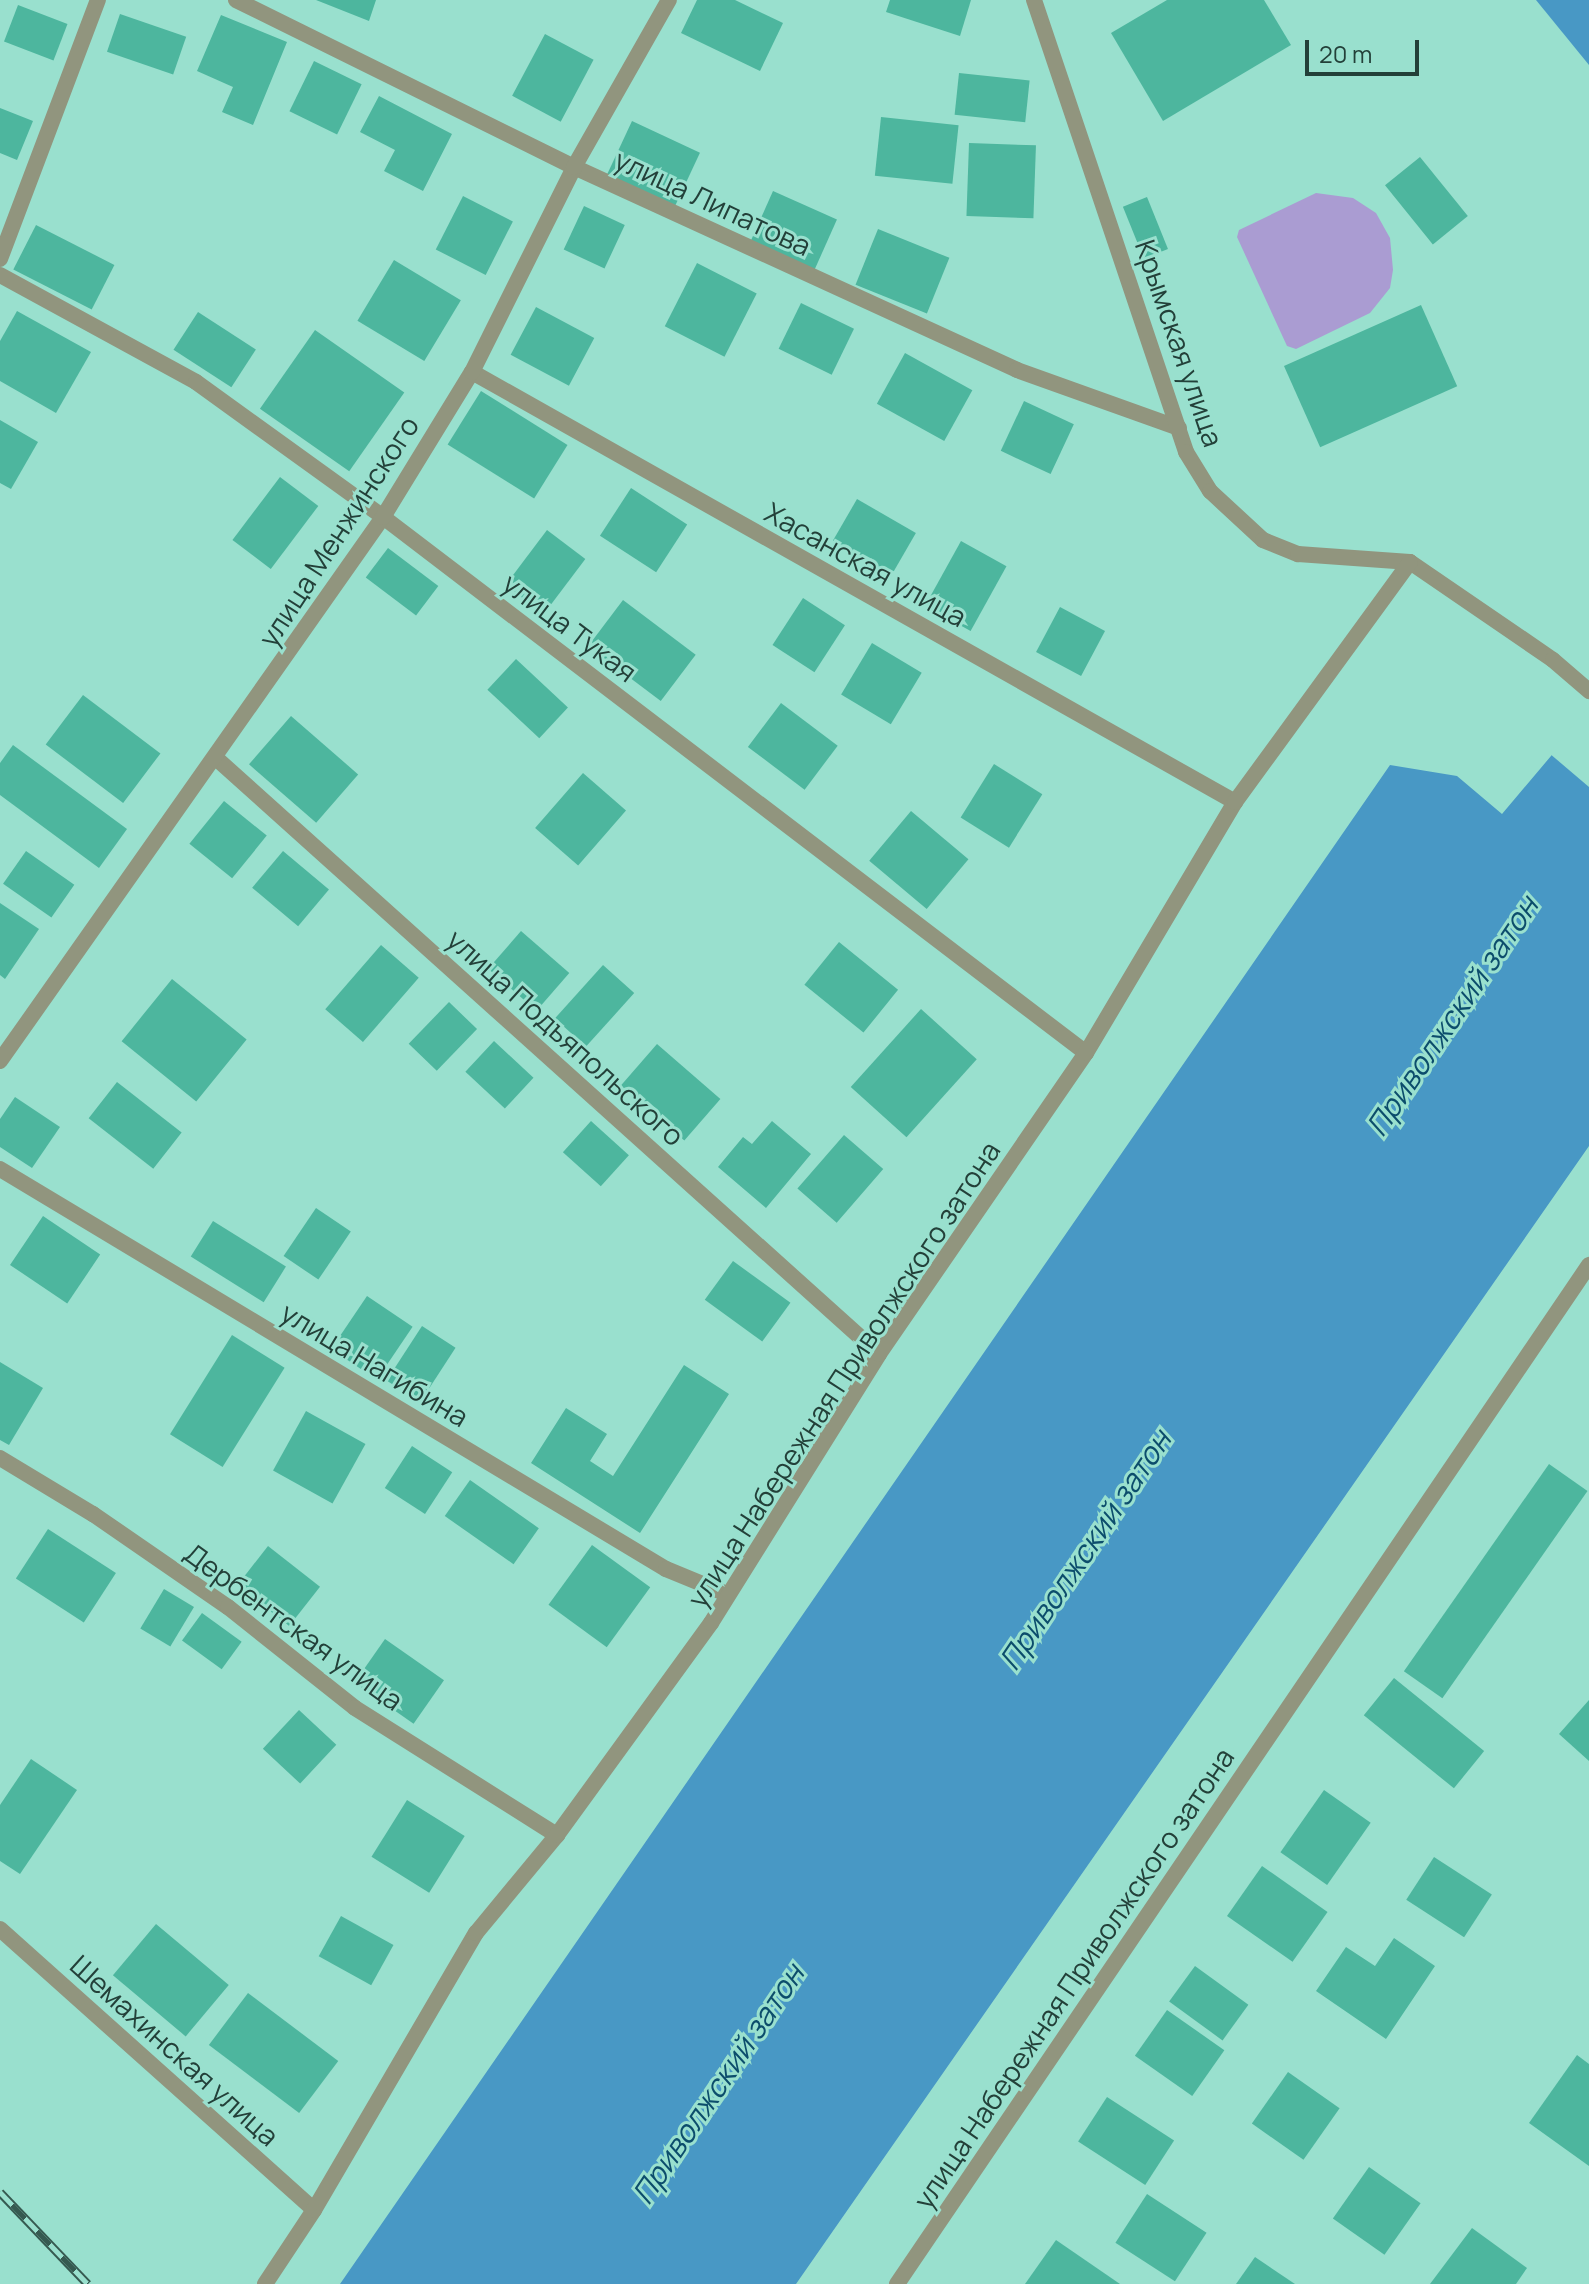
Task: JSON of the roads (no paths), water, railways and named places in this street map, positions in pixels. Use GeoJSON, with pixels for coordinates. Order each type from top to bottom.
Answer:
{"type":"FeatureCollection","features":[{"type":"Feature","properties":{"kind":"street"},"geometry":{"type":"LineString","coordinates":[[0,259],[98,0]]}},
{"type":"Feature","properties":{"kind":"street","name":"улица Липатова"},"geometry":{"type":"LineString","coordinates":[[236,0],[574,167],[1017,370],[1179,428]]}},
{"type":"Feature","properties":{"kind":"street","name":"улица Менжинского"},"geometry":{"type":"LineString","coordinates":[[0,1061],[217,759],[383,517],[472,372],[574,167],[669,0]]}},
{"type":"Feature","properties":{"kind":"street","name":"Крымская улица"},"geometry":{"type":"LineString","coordinates":[[1034,0],[1179,428],[1210,491],[1263,540],[1298,554],[1410,562]]}},
{"type":"Feature","properties":{"kind":"street","name":"улица Тукая"},"geometry":{"type":"LineString","coordinates":[[0,275],[196,382],[383,517],[1086,1053]]}},
{"type":"Feature","properties":{"kind":"street","name":"Хасанская улица"},"geometry":{"type":"LineString","coordinates":[[472,372],[1235,802]]}},
{"type":"Feature","properties":{"kind":"street"},"geometry":{"type":"LineString","coordinates":[[1410,562],[1553,660],[1589,691]]}},
{"type":"Feature","properties":{"kind":"street","name":"улица Набережная Приволжского затона"},"geometry":{"type":"LineString","coordinates":[[265,2284],[314,2210],[476,1933],[557,1835],[727,1594],[879,1354],[1086,1053],[1235,802],[1410,562]]}},
{"type":"Feature","properties":{"kind":"street","name":"улица Подъяпольского"},"geometry":{"type":"LineString","coordinates":[[217,759],[879,1354]]}},
{"type":"Feature","properties":{"kind":"street","name":"улица Нагибина"},"geometry":{"type":"LineString","coordinates":[[0,1169],[666,1569],[727,1594]]}},
{"type":"Feature","properties":{"kind":"street","name":"улица Набережная Приволжского затона"},"geometry":{"type":"LineString","coordinates":[[897,2284],[1589,1265]]}},
{"type":"Feature","properties":{"kind":"street","name":"Дербентская улица"},"geometry":{"type":"LineString","coordinates":[[0,1458],[93,1514],[215,1599],[355,1708],[557,1835]]}},
{"type":"Feature","properties":{"kind":"street","name":"Шемахинская улица"},"geometry":{"type":"LineString","coordinates":[[0,1929],[314,2210]]}},
{"type":"Feature","properties":{"kind":"water"},"geometry":{"type":"Polygon","coordinates":[[[1536,0],[1589,0],[1589,65],[1536,0]]]}},
{"type":"Feature","properties":{"kind":"water","name":"Приволжский затон"},"geometry":{"type":"Polygon","coordinates":[[[1589,711],[1589,1146],[796,2284],[340,2284],[1390,765],[1457,776],[1502,814],[1589,711]]]}},
{"type":"Feature","properties":{"kind":"railway"},"geometry":{"type":"LineString","coordinates":[[0,2192],[88,2284]]}}]}
